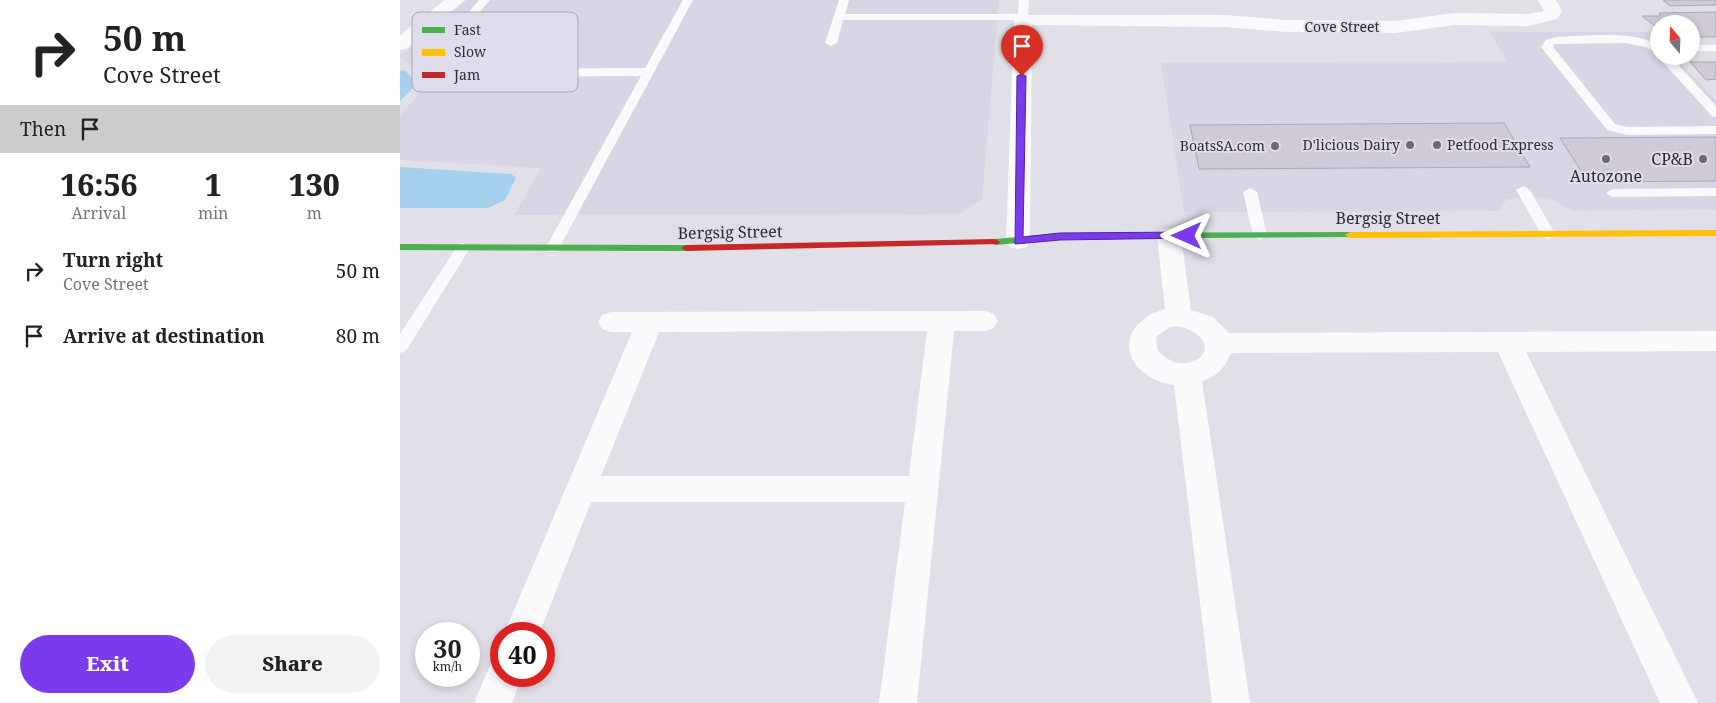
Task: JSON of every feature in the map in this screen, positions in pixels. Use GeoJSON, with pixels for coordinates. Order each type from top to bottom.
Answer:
{"type":"FeatureCollection","features":[{"type":"Feature","properties":{"kind":"street"},"geometry":{"type":"LineString","coordinates":[[441,12],[456,0]]}},
{"type":"Feature","properties":{"kind":"street"},"geometry":{"type":"LineString","coordinates":[[1116,0],[1116,19]]}},
{"type":"Feature","properties":{"kind":"street","name":"Cove Street"},"geometry":{"type":"LineString","coordinates":[[1023,12],[1116,19],[1245,21],[1287,26],[1395,27],[1455,19],[1528,20],[1545,18],[1551,16],[1553,11],[1547,0]]}},
{"type":"Feature","properties":{"kind":"street"},"geometry":{"type":"LineString","coordinates":[[1018,236],[1023,12]]}},
{"type":"Feature","properties":{"kind":"street"},"geometry":{"type":"LineString","coordinates":[[400,44],[412,35]]}},
{"type":"Feature","properties":{"kind":"street","name":"Bergsig Street"},"geometry":{"type":"LineString","coordinates":[[907,232],[1018,236],[1716,232]]}},
{"type":"Feature","properties":{"kind":"street","name":"Bergsig Street"},"geometry":{"type":"LineString","coordinates":[[400,247],[552,249],[757,248],[1018,236]]}},
{"type":"Feature","properties":{"kind":"street"},"geometry":{"type":"LineString","coordinates":[[1169,236],[1180,316]]}},
{"type":"Feature","properties":{"kind":"street"},"geometry":{"type":"LineString","coordinates":[[1180,316],[1191,318],[1210,328],[1220,343],[1218,358],[1206,369],[1187,374],[1171,372],[1157,366],[1144,353],[1143,337],[1152,324],[1160,319],[1180,316]]}},
{"type":"Feature","properties":{"kind":"street"},"geometry":{"type":"LineString","coordinates":[[898,703],[942,321]]}},
{"type":"Feature","properties":{"kind":"street"},"geometry":{"type":"LineString","coordinates":[[611,322],[985,321]]}},
{"type":"Feature","properties":{"kind":"street"},"geometry":{"type":"LineString","coordinates":[[526,622],[649,322]]}},
{"type":"Feature","properties":{"kind":"street"},"geometry":{"type":"LineString","coordinates":[[1220,343],[1716,341]]}},
{"type":"Feature","properties":{"kind":"street"},"geometry":{"type":"LineString","coordinates":[[1507,342],[1678,703]]}},
{"type":"Feature","properties":{"kind":"street"},"geometry":{"type":"LineString","coordinates":[[1187,374],[1231,703]]}},
{"type":"Feature","properties":{"kind":"street"},"geometry":{"type":"LineString","coordinates":[[580,490],[923,490]]}},
{"type":"Feature","properties":{"kind":"street"},"geometry":{"type":"LineString","coordinates":[[493,703],[500,687]]}},
{"type":"Feature","properties":{"kind":"lane"},"geometry":{"type":"LineString","coordinates":[[475,12],[485,0]]}},
{"type":"Feature","properties":{"kind":"lane"},"geometry":{"type":"LineString","coordinates":[[552,249],[688,0]]}},
{"type":"Feature","properties":{"kind":"lane"},"geometry":{"type":"LineString","coordinates":[[831,44],[844,0]]}},
{"type":"Feature","properties":{"kind":"lane"},"geometry":{"type":"LineString","coordinates":[[839,17],[1023,12]]}},
{"type":"Feature","properties":{"kind":"lane"},"geometry":{"type":"LineString","coordinates":[[1650,45],[1634,40],[1556,40],[1550,42],[1547,47],[1610,127],[1626,131],[1716,130]]}},
{"type":"Feature","properties":{"kind":"lane"},"geometry":{"type":"LineString","coordinates":[[1700,48],[1716,48]]}},
{"type":"Feature","properties":{"kind":"lane"},"geometry":{"type":"LineString","coordinates":[[1671,65],[1716,113]]}},
{"type":"Feature","properties":{"kind":"lane"},"geometry":{"type":"LineString","coordinates":[[578,72],[648,72]]}},
{"type":"Feature","properties":{"kind":"lane"},"geometry":{"type":"LineString","coordinates":[[1523,190],[1548,234]]}},
{"type":"Feature","properties":{"kind":"lane"},"geometry":{"type":"LineString","coordinates":[[1250,192],[1260,235]]}},
{"type":"Feature","properties":{"kind":"lane"},"geometry":{"type":"LineString","coordinates":[[1613,193],[1716,192]]}},
{"type":"Feature","properties":{"kind":"lane"},"geometry":{"type":"LineString","coordinates":[[400,347],[462,248]]}},
{"type":"Feature","properties":{"kind":"shaded area"},"geometry":{"type":"Polygon","coordinates":[[[467,0],[999,0],[982,199],[959,214],[514,215],[541,168],[400,160],[400,116],[420,92],[578,92],[578,12],[453,12],[467,0]]]}},
{"type":"Feature","properties":{"kind":"shaded area"},"geometry":{"type":"Polygon","coordinates":[[[1489,32],[1650,32],[1650,65],[1682,65],[1716,101],[1716,209],[1573,211],[1549,198],[1507,199],[1498,211],[1184,212],[1161,63],[1508,62],[1489,32]]]}},
{"type":"Feature","properties":{"kind":"shaded area"},"geometry":{"type":"Polygon","coordinates":[[[412,46],[412,68],[400,56],[412,46]]]}},
{"type":"Feature","properties":{"kind":"water"},"geometry":{"type":"Polygon","coordinates":[[[405,70],[412,79],[412,89],[400,101],[400,71],[405,70]]]}},
{"type":"Feature","properties":{"kind":"water"},"geometry":{"type":"Polygon","coordinates":[[[400,167],[512,174],[516,178],[505,200],[488,208],[400,208],[400,167]]]}},
{"type":"Feature","properties":{"kind":"building"},"geometry":{"type":"Polygon","coordinates":[[[1663,0],[1716,0],[1716,5],[1670,6],[1663,0]]]}},
{"type":"Feature","properties":{"kind":"building"},"geometry":{"type":"Polygon","coordinates":[[[1716,12],[1716,37],[1700,37],[1700,15],[1660,15],[1659,13],[1716,12]]]}},
{"type":"Feature","properties":{"kind":"building"},"geometry":{"type":"Polygon","coordinates":[[[1642,16],[1650,16],[1650,22],[1642,16]]]}},
{"type":"Feature","properties":{"kind":"building"},"geometry":{"type":"Polygon","coordinates":[[[1700,62],[1716,62],[1716,79],[1706,80],[1693,65],[1700,65],[1700,62]]]}},
{"type":"Feature","properties":{"kind":"building"},"geometry":{"type":"Polygon","coordinates":[[[1504,123],[1530,167],[1199,169],[1190,125],[1504,123]]]}},
{"type":"Feature","properties":{"kind":"building"},"geometry":{"type":"Polygon","coordinates":[[[1716,137],[1716,181],[1588,182],[1560,138],[1716,137]]]}},
{"type":"Feature","properties":{"kind":"traffic: fast"},"geometry":{"type":"LineString","coordinates":[[995,242],[1060,236],[1350,235]]}},
{"type":"Feature","properties":{"kind":"traffic: fast"},"geometry":{"type":"LineString","coordinates":[[400,247],[686,248]]}},
{"type":"Feature","properties":{"kind":"traffic: slow"},"geometry":{"type":"LineString","coordinates":[[1350,235],[1716,233]]}},
{"type":"Feature","properties":{"kind":"traffic: jam"},"geometry":{"type":"LineString","coordinates":[[686,248],[995,242]]}},
{"type":"Feature","properties":{"kind":"place","name":"D'licious Dairy"},"geometry":{"type":"Point","coordinates":[1410,145]}},
{"type":"Feature","properties":{"kind":"place","name":"Petfood Express"},"geometry":{"type":"Point","coordinates":[1437,145]}},
{"type":"Feature","properties":{"kind":"place","name":"BoatsSA.com"},"geometry":{"type":"Point","coordinates":[1275,146]}},
{"type":"Feature","properties":{"kind":"place","name":"Autozone"},"geometry":{"type":"Point","coordinates":[1606,159]}},
{"type":"Feature","properties":{"kind":"place","name":"CP&B"},"geometry":{"type":"Point","coordinates":[1703,159]}},
{"type":"Feature","properties":{"kind":"route"},"geometry":{"type":"LineString","coordinates":[[1022,76],[1018,241],[1060,236],[1187,236]]}}]}
